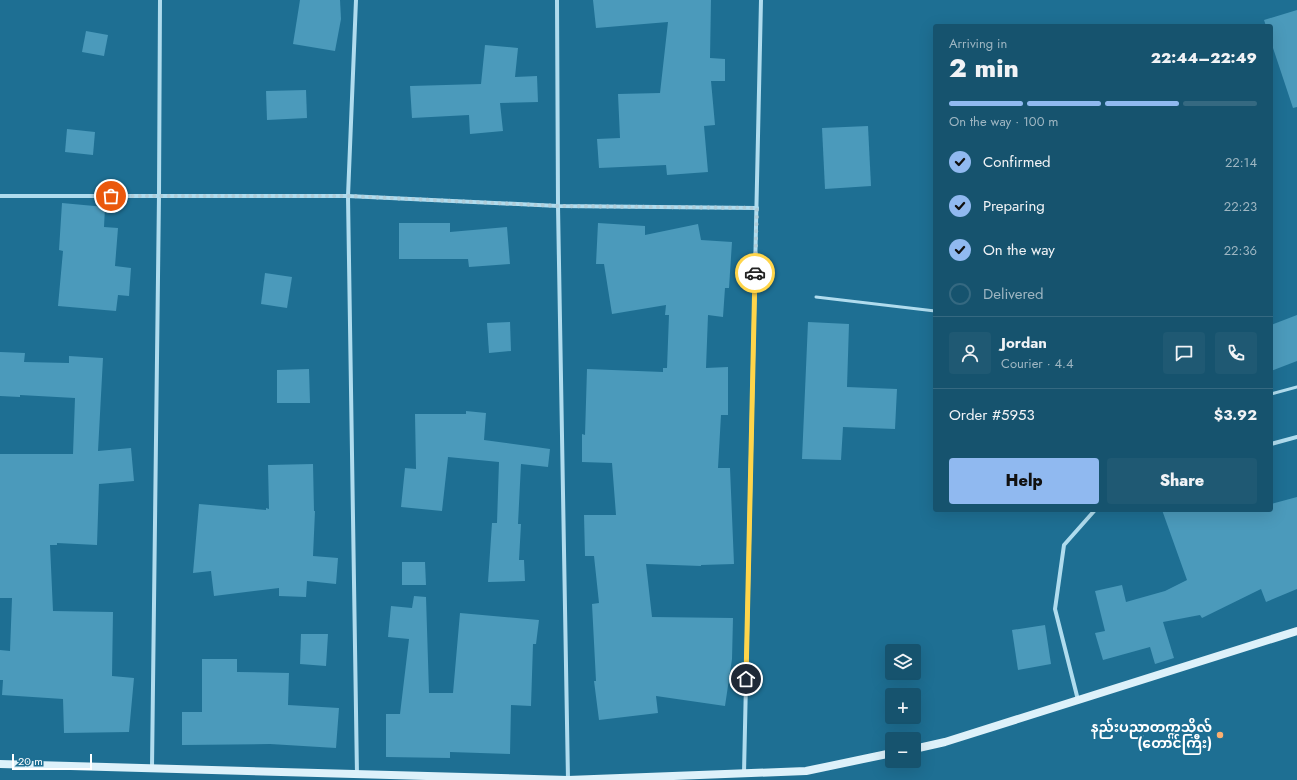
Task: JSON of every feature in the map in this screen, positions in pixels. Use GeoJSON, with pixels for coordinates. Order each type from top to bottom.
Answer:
{"type":"FeatureCollection","features":[{"type":"Feature","properties":{"kind":"main road"},"geometry":{"type":"LineString","coordinates":[[921,747],[945,742],[1297,631]]}},
{"type":"Feature","properties":{"kind":"main road"},"geometry":{"type":"LineString","coordinates":[[0,764],[568,780],[744,774],[806,770],[885,754]]}},
{"type":"Feature","properties":{"kind":"street"},"geometry":{"type":"LineString","coordinates":[[152,769],[160,0]]}},
{"type":"Feature","properties":{"kind":"street"},"geometry":{"type":"LineString","coordinates":[[356,0],[348,196],[357,775]]}},
{"type":"Feature","properties":{"kind":"street"},"geometry":{"type":"LineString","coordinates":[[557,0],[558,206],[568,780]]}},
{"type":"Feature","properties":{"kind":"street"},"geometry":{"type":"LineString","coordinates":[[744,774],[761,0]]}},
{"type":"Feature","properties":{"kind":"street"},"geometry":{"type":"LineString","coordinates":[[0,196],[348,196],[558,206],[757,208]]}},
{"type":"Feature","properties":{"kind":"street"},"geometry":{"type":"LineString","coordinates":[[1273,443],[1297,436]]}},
{"type":"Feature","properties":{"kind":"street"},"geometry":{"type":"LineString","coordinates":[[1078,700],[1055,609],[1064,545],[1094,512]]}},
{"type":"Feature","properties":{"kind":"lane"},"geometry":{"type":"LineString","coordinates":[[816,297],[933,311]]}},
{"type":"Feature","properties":{"kind":"lane"},"geometry":{"type":"LineString","coordinates":[[1273,393],[1297,387]]}},
{"type":"Feature","properties":{"kind":"building"},"geometry":{"type":"Polygon","coordinates":[[[300,0],[340,0],[341,19],[335,51],[293,44],[300,0]]]}},
{"type":"Feature","properties":{"kind":"building"},"geometry":{"type":"Polygon","coordinates":[[[593,0],[711,0],[710,58],[725,59],[725,81],[711,81],[715,125],[704,126],[708,172],[667,175],[666,165],[599,168],[597,139],[620,138],[618,94],[660,93],[668,22],[596,28],[593,0]]]}},
{"type":"Feature","properties":{"kind":"building"},"geometry":{"type":"Polygon","coordinates":[[[1297,10],[1297,107],[1293,108],[1273,48],[1273,24],[1265,24],[1264,20],[1297,10]]]}},
{"type":"Feature","properties":{"kind":"building"},"geometry":{"type":"Polygon","coordinates":[[[86,31],[108,35],[104,56],[82,52],[86,31]]]}},
{"type":"Feature","properties":{"kind":"building"},"geometry":{"type":"Polygon","coordinates":[[[485,45],[518,48],[515,77],[537,76],[538,102],[500,103],[503,131],[470,134],[469,115],[412,118],[410,86],[481,84],[485,45]]]}},
{"type":"Feature","properties":{"kind":"building"},"geometry":{"type":"Polygon","coordinates":[[[306,90],[307,118],[267,120],[266,91],[306,90]]]}},
{"type":"Feature","properties":{"kind":"building"},"geometry":{"type":"Polygon","coordinates":[[[868,126],[871,186],[825,189],[822,128],[868,126]]]}},
{"type":"Feature","properties":{"kind":"building"},"geometry":{"type":"Polygon","coordinates":[[[67,129],[95,132],[93,155],[65,152],[67,129]]]}},
{"type":"Feature","properties":{"kind":"building"},"geometry":{"type":"Polygon","coordinates":[[[62,203],[105,207],[104,227],[118,228],[115,266],[131,268],[129,296],[118,295],[116,311],[58,306],[63,251],[59,250],[62,203]]]}},
{"type":"Feature","properties":{"kind":"building"},"geometry":{"type":"Polygon","coordinates":[[[399,223],[450,223],[450,232],[507,227],[510,264],[469,267],[468,259],[399,259],[399,223]]]}},
{"type":"Feature","properties":{"kind":"building"},"geometry":{"type":"Polygon","coordinates":[[[598,223],[645,226],[645,235],[698,224],[701,240],[732,242],[729,288],[725,288],[723,317],[708,315],[706,368],[728,367],[728,415],[721,415],[718,468],[730,468],[734,564],[701,566],[646,564],[652,617],[733,618],[732,659],[725,706],[656,696],[658,713],[599,720],[594,681],[596,681],[592,604],[599,603],[594,556],[585,556],[584,515],[616,515],[612,463],[582,462],[582,434],[585,435],[587,369],[663,372],[663,368],[667,368],[669,315],[665,315],[666,305],[612,314],[604,264],[596,264],[598,223]]]}},
{"type":"Feature","properties":{"kind":"building"},"geometry":{"type":"Polygon","coordinates":[[[265,273],[292,277],[287,308],[261,304],[265,273]]]}},
{"type":"Feature","properties":{"kind":"building"},"geometry":{"type":"Polygon","coordinates":[[[1297,315],[1297,361],[1273,370],[1273,324],[1297,315]]]}},
{"type":"Feature","properties":{"kind":"building"},"geometry":{"type":"Polygon","coordinates":[[[510,322],[511,351],[489,353],[487,323],[510,322]]]}},
{"type":"Feature","properties":{"kind":"building"},"geometry":{"type":"Polygon","coordinates":[[[808,322],[849,324],[847,387],[897,389],[895,429],[843,427],[841,460],[802,459],[808,322]]]}},
{"type":"Feature","properties":{"kind":"building"},"geometry":{"type":"Polygon","coordinates":[[[0,352],[25,353],[24,362],[69,363],[69,356],[103,358],[98,451],[131,448],[134,481],[99,484],[97,545],[57,543],[57,545],[50,545],[53,611],[113,612],[112,676],[134,678],[129,732],[64,733],[63,699],[2,695],[3,680],[0,680],[0,650],[10,651],[12,598],[0,598],[0,454],[73,454],[75,398],[20,395],[20,397],[0,396],[0,352]]]}},
{"type":"Feature","properties":{"kind":"building"},"geometry":{"type":"Polygon","coordinates":[[[309,369],[310,403],[277,403],[277,370],[309,369]]]}},
{"type":"Feature","properties":{"kind":"building"},"geometry":{"type":"Polygon","coordinates":[[[466,411],[486,413],[484,440],[550,449],[548,467],[521,464],[518,524],[521,524],[519,560],[524,560],[525,581],[488,582],[492,523],[497,523],[499,462],[448,457],[442,511],[401,507],[405,468],[416,469],[415,414],[466,414],[466,411]]]}},
{"type":"Feature","properties":{"kind":"building"},"geometry":{"type":"Polygon","coordinates":[[[313,464],[315,511],[313,556],[338,558],[336,584],[307,581],[306,597],[279,596],[279,588],[214,596],[211,571],[193,573],[199,504],[266,510],[266,508],[269,509],[268,465],[313,464]]]}},
{"type":"Feature","properties":{"kind":"building"},"geometry":{"type":"Polygon","coordinates":[[[1297,497],[1297,589],[1266,602],[1261,589],[1202,618],[1200,615],[1163,622],[1174,658],[1155,664],[1150,647],[1103,660],[1095,633],[1105,631],[1095,591],[1122,585],[1126,602],[1165,591],[1187,580],[1163,512],[1273,512],[1273,503],[1297,497]]]}},
{"type":"Feature","properties":{"kind":"building"},"geometry":{"type":"Polygon","coordinates":[[[402,562],[425,562],[426,585],[402,585],[402,562]]]}},
{"type":"Feature","properties":{"kind":"building"},"geometry":{"type":"Polygon","coordinates":[[[414,596],[426,597],[429,693],[453,693],[460,613],[539,620],[536,644],[533,644],[531,706],[511,705],[510,754],[450,752],[450,758],[386,757],[386,714],[400,714],[409,639],[388,637],[391,606],[412,608],[414,596]]]}},
{"type":"Feature","properties":{"kind":"building"},"geometry":{"type":"Polygon","coordinates":[[[1045,625],[1051,664],[1018,670],[1012,630],[1045,625]]]}},
{"type":"Feature","properties":{"kind":"building"},"geometry":{"type":"Polygon","coordinates":[[[301,634],[328,634],[326,666],[300,664],[301,634]]]}},
{"type":"Feature","properties":{"kind":"building"},"geometry":{"type":"Polygon","coordinates":[[[202,659],[237,659],[237,672],[289,673],[288,705],[339,708],[336,748],[270,744],[182,745],[182,712],[202,712],[202,659]]]}},
{"type":"Feature","properties":{"kind":"way so far"},"geometry":{"type":"LineString","coordinates":[[111,196],[348,196],[558,206],[757,208],[755,273]]}},
{"type":"Feature","properties":{"kind":"place","name":"နည်းပညာတက္ကသိုလ် (တောင်ကြီး)"},"geometry":{"type":"Point","coordinates":[1220,735]}},
{"type":"Feature","properties":{"kind":"route"},"geometry":{"type":"LineString","coordinates":[[746,679],[755,273]]}}]}
